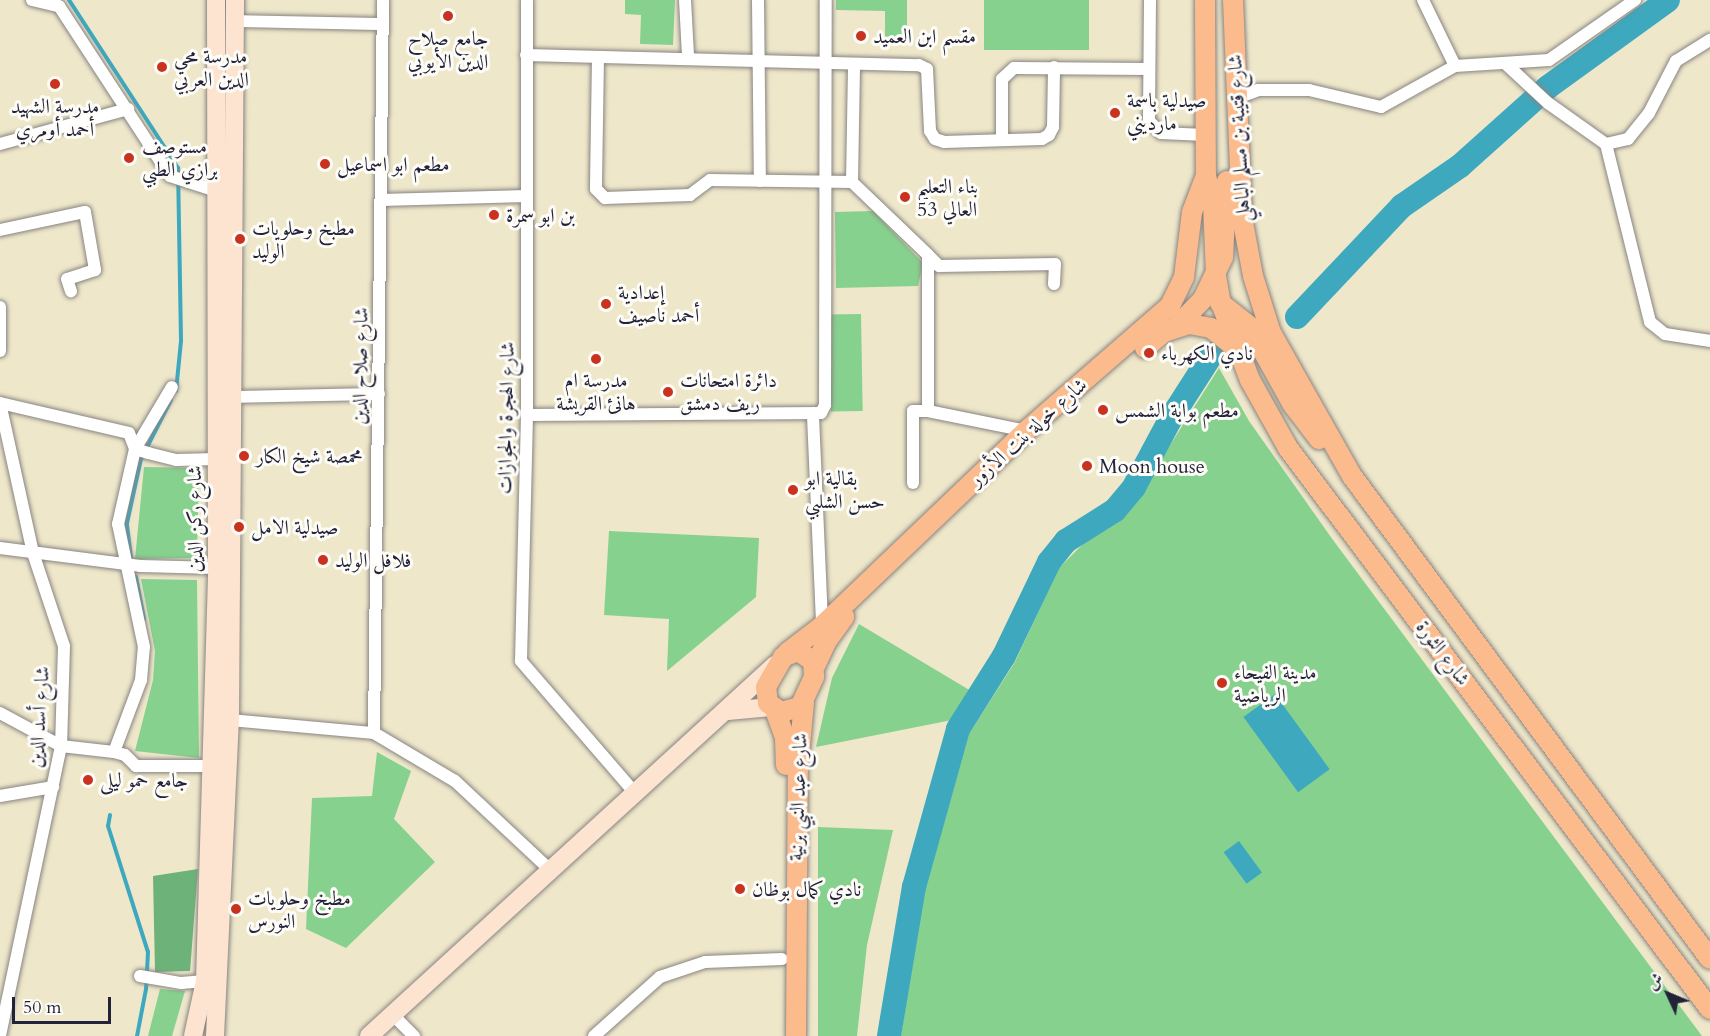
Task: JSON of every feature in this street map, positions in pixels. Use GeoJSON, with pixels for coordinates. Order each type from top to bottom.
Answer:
{"type":"FeatureCollection","features":[{"type":"Feature","properties":{"kind":"main road","name":"شارع ركن الدين"},"geometry":{"type":"LineString","coordinates":[[193,1036],[205,981],[217,568],[216,0]]}},
{"type":"Feature","properties":{"kind":"main road","name":"شارع ركن الدين"},"geometry":{"type":"LineString","coordinates":[[215,1036],[230,720],[235,0]]}},
{"type":"Feature","properties":{"kind":"main road","name":"شارع قتيبة بن مسلم الباهلي"},"geometry":{"type":"LineString","coordinates":[[1205,0],[1206,176],[1213,203],[1216,276]]}},
{"type":"Feature","properties":{"kind":"main road","name":"شارع قتيبة بن مسلم الباهلي"},"geometry":{"type":"LineString","coordinates":[[1233,8],[1235,99],[1242,217],[1253,276]]}},
{"type":"Feature","properties":{"kind":"main road","name":"شارع خولة بنت الأزور"},"geometry":{"type":"LineString","coordinates":[[815,666],[831,633],[847,615],[1039,437],[1164,332],[1212,301],[1216,276],[1227,237],[1226,79],[1233,8]]}},
{"type":"Feature","properties":{"kind":"main road","name":"شارع خولة بنت الأزور"},"geometry":{"type":"LineString","coordinates":[[785,655],[822,626],[1026,431],[1170,306],[1184,277],[1192,212],[1206,176]]}},
{"type":"Feature","properties":{"kind":"main road","name":"شارع الثورة"},"geometry":{"type":"LineString","coordinates":[[1253,276],[1272,333],[1352,476],[1707,948]]}},
{"type":"Feature","properties":{"kind":"main road","name":"شارع الثورة"},"geometry":{"type":"LineString","coordinates":[[1212,301],[1239,351],[1250,380],[1288,448],[1710,1009]]}},
{"type":"Feature","properties":{"kind":"main road"},"geometry":{"type":"LineString","coordinates":[[1170,306],[1212,301],[1249,326],[1293,405],[1352,476]]}},
{"type":"Feature","properties":{"kind":"main road"},"geometry":{"type":"LineString","coordinates":[[1178,325],[1211,328],[1239,351]]}},
{"type":"Feature","properties":{"kind":"main road"},"geometry":{"type":"LineString","coordinates":[[369,1036],[728,711],[785,655],[804,652],[815,666],[804,702],[794,711],[773,708],[728,711]]}},
{"type":"Feature","properties":{"kind":"main road"},"geometry":{"type":"LineString","coordinates":[[773,708],[766,687],[785,655]]}},
{"type":"Feature","properties":{"kind":"main road","name":"شارع عبد النبي برنية"},"geometry":{"type":"LineString","coordinates":[[796,1036],[798,766],[804,702]]}},
{"type":"Feature","properties":{"kind":"main road","name":"شارع عبد النبي برنية"},"geometry":{"type":"LineString","coordinates":[[773,708],[787,751],[782,959],[784,1036]]}},
{"type":"Feature","properties":{"kind":"street"},"geometry":{"type":"LineString","coordinates":[[32,0],[61,3],[170,176],[216,191]]}},
{"type":"Feature","properties":{"kind":"street","name":"شارع صلاح الدين"},"geometry":{"type":"LineString","coordinates":[[375,733],[383,0]]}},
{"type":"Feature","properties":{"kind":"street","name":"شارع الهجرة والجوازات"},"geometry":{"type":"LineString","coordinates":[[527,0],[527,415],[521,661],[636,794]]}},
{"type":"Feature","properties":{"kind":"street"},"geometry":{"type":"LineString","coordinates":[[685,0],[688,56]]}},
{"type":"Feature","properties":{"kind":"street"},"geometry":{"type":"LineString","coordinates":[[758,0],[760,181]]}},
{"type":"Feature","properties":{"kind":"street"},"geometry":{"type":"LineString","coordinates":[[527,415],[813,416],[821,413],[825,405],[826,0]]}},
{"type":"Feature","properties":{"kind":"street"},"geometry":{"type":"LineString","coordinates":[[1150,0],[1149,121],[1154,129],[1161,133],[1205,135]]}},
{"type":"Feature","properties":{"kind":"street"},"geometry":{"type":"LineString","coordinates":[[1423,0],[1455,66]]}},
{"type":"Feature","properties":{"kind":"street"},"geometry":{"type":"LineString","coordinates":[[1235,99],[1258,90],[1309,90],[1381,106],[1455,66],[1549,60],[1635,0]]}},
{"type":"Feature","properties":{"kind":"street"},"geometry":{"type":"LineString","coordinates":[[235,21],[383,24]]}},
{"type":"Feature","properties":{"kind":"street"},"geometry":{"type":"LineString","coordinates":[[1606,144],[1628,139],[1649,113],[1676,61],[1710,40]]}},
{"type":"Feature","properties":{"kind":"street"},"geometry":{"type":"LineString","coordinates":[[526,55],[688,56],[758,62],[919,65],[927,69],[930,131],[934,139],[1041,139],[1049,135],[1053,127],[1054,67]]}},
{"type":"Feature","properties":{"kind":"street"},"geometry":{"type":"LineString","coordinates":[[598,57],[599,195],[605,198],[690,195],[710,180],[852,182],[939,266],[1055,264],[1054,284]]}},
{"type":"Feature","properties":{"kind":"street"},"geometry":{"type":"LineString","coordinates":[[852,182],[854,64]]}},
{"type":"Feature","properties":{"kind":"street"},"geometry":{"type":"LineString","coordinates":[[1506,64],[1528,87],[1606,144],[1650,322],[1665,334],[1710,341]]}},
{"type":"Feature","properties":{"kind":"street"},"geometry":{"type":"LineString","coordinates":[[1002,140],[1002,79],[1014,68],[1149,69]]}},
{"type":"Feature","properties":{"kind":"street"},"geometry":{"type":"LineString","coordinates":[[0,144],[128,109]]}},
{"type":"Feature","properties":{"kind":"street"},"geometry":{"type":"LineString","coordinates":[[381,200],[527,196]]}},
{"type":"Feature","properties":{"kind":"street"},"geometry":{"type":"LineString","coordinates":[[0,230],[85,212],[95,270],[67,279],[71,291]]}},
{"type":"Feature","properties":{"kind":"street"},"geometry":{"type":"LineString","coordinates":[[928,255],[928,411]]}},
{"type":"Feature","properties":{"kind":"street"},"geometry":{"type":"LineString","coordinates":[[0,307],[0,351]]}},
{"type":"Feature","properties":{"kind":"street"},"geometry":{"type":"LineString","coordinates":[[119,754],[141,680],[144,647],[118,524],[135,449],[172,387]]}},
{"type":"Feature","properties":{"kind":"street"},"geometry":{"type":"LineString","coordinates":[[233,397],[379,394]]}},
{"type":"Feature","properties":{"kind":"street"},"geometry":{"type":"LineString","coordinates":[[0,403],[129,433],[135,449]]}},
{"type":"Feature","properties":{"kind":"street","name":"شارع أسد الدين"},"geometry":{"type":"LineString","coordinates":[[0,403],[33,553],[64,646],[61,746],[5,989],[0,1036]]}},
{"type":"Feature","properties":{"kind":"street"},"geometry":{"type":"LineString","coordinates":[[913,483],[913,411],[928,411],[1026,431]]}},
{"type":"Feature","properties":{"kind":"street"},"geometry":{"type":"LineString","coordinates":[[813,416],[822,626]]}},
{"type":"Feature","properties":{"kind":"street"},"geometry":{"type":"LineString","coordinates":[[135,449],[176,460],[216,459]]}},
{"type":"Feature","properties":{"kind":"street"},"geometry":{"type":"LineString","coordinates":[[0,548],[126,564],[217,568]]}},
{"type":"Feature","properties":{"kind":"street"},"geometry":{"type":"LineString","coordinates":[[0,713],[61,746],[119,754],[136,766],[210,766]]}},
{"type":"Feature","properties":{"kind":"street"},"geometry":{"type":"LineString","coordinates":[[230,720],[375,733],[455,781],[550,870]]}},
{"type":"Feature","properties":{"kind":"street"},"geometry":{"type":"LineString","coordinates":[[0,796],[53,788]]}},
{"type":"Feature","properties":{"kind":"street"},"geometry":{"type":"LineString","coordinates":[[596,1035],[660,977],[705,962],[782,959]]}},
{"type":"Feature","properties":{"kind":"street"},"geometry":{"type":"LineString","coordinates":[[140,975],[180,983],[205,981]]}},
{"type":"Feature","properties":{"kind":"street"},"geometry":{"type":"LineString","coordinates":[[393,1014],[414,1036]]}},
{"type":"Feature","properties":{"kind":"green space"},"geometry":{"type":"Polygon","coordinates":[[[625,0],[675,0],[673,45],[640,44],[641,15],[625,14],[625,0]]]}},
{"type":"Feature","properties":{"kind":"green space"},"geometry":{"type":"Polygon","coordinates":[[[836,0],[907,0],[907,37],[885,37],[885,11],[836,10],[836,0]]]}},
{"type":"Feature","properties":{"kind":"green space"},"geometry":{"type":"Polygon","coordinates":[[[984,0],[1089,0],[1089,50],[984,50],[984,0]]]}},
{"type":"Feature","properties":{"kind":"green space"},"geometry":{"type":"Polygon","coordinates":[[[873,211],[923,263],[918,286],[836,288],[835,212],[873,211]]]}},
{"type":"Feature","properties":{"kind":"green space"},"geometry":{"type":"Polygon","coordinates":[[[861,314],[863,411],[831,412],[829,315],[861,314]]]}},
{"type":"Feature","properties":{"kind":"green space","name":"مدينة الفيحاء الرياضية"},"geometry":{"type":"Polygon","coordinates":[[[1219,368],[1249,421],[1333,540],[1702,1036],[901,1036],[925,889],[969,734],[1015,662],[1059,568],[1100,527],[1123,519],[1219,368]]]}},
{"type":"Feature","properties":{"kind":"green space"},"geometry":{"type":"Polygon","coordinates":[[[144,467],[199,468],[197,558],[135,559],[144,467]]]}},
{"type":"Feature","properties":{"kind":"green space"},"geometry":{"type":"Polygon","coordinates":[[[609,531],[759,538],[756,597],[667,671],[669,619],[604,615],[609,531]]]}},
{"type":"Feature","properties":{"kind":"green space"},"geometry":{"type":"Polygon","coordinates":[[[141,579],[197,580],[199,758],[135,751],[153,680],[155,651],[141,579]]]}},
{"type":"Feature","properties":{"kind":"green space"},"geometry":{"type":"Polygon","coordinates":[[[859,624],[971,691],[957,719],[816,747],[832,678],[859,624]]]}},
{"type":"Feature","properties":{"kind":"green space"},"geometry":{"type":"Polygon","coordinates":[[[377,752],[411,771],[394,819],[435,862],[346,948],[306,929],[312,798],[372,796],[377,752]]]}},
{"type":"Feature","properties":{"kind":"green space"},"geometry":{"type":"Polygon","coordinates":[[[818,827],[893,830],[867,945],[857,1036],[818,1036],[818,827]]]}},
{"type":"Feature","properties":{"kind":"green space"},"geometry":{"type":"Polygon","coordinates":[[[198,869],[190,971],[155,972],[153,876],[198,869]]]}},
{"type":"Feature","properties":{"kind":"green space"},"geometry":{"type":"Polygon","coordinates":[[[160,989],[185,991],[172,1036],[148,1036],[160,989]]]}},
{"type":"Feature","properties":{"kind":"water"},"geometry":{"type":"Polygon","coordinates":[[[1275,694],[1330,769],[1298,792],[1243,717],[1275,694]]]}},
{"type":"Feature","properties":{"kind":"water"},"geometry":{"type":"Polygon","coordinates":[[[1239,841],[1262,873],[1247,884],[1224,852],[1239,841]]]}},
{"type":"Feature","properties":{"kind":"waterway"},"geometry":{"type":"LineString","coordinates":[[69,0],[178,168],[181,341],[176,391]]}},
{"type":"Feature","properties":{"kind":"waterway"},"geometry":{"type":"LineString","coordinates":[[1297,317],[1402,206],[1460,166],[1548,87],[1668,0]]}},
{"type":"Feature","properties":{"kind":"waterway"},"geometry":{"type":"LineString","coordinates":[[889,1036],[914,887],[958,729],[1004,656],[1049,562],[1066,541],[1115,510],[1134,487],[1171,418],[1212,354]]}},
{"type":"Feature","properties":{"kind":"waterway"},"geometry":{"type":"LineString","coordinates":[[131,558],[127,523],[141,459],[171,400]]}},
{"type":"Feature","properties":{"kind":"waterway"},"geometry":{"type":"LineString","coordinates":[[136,577],[144,619]]}},
{"type":"Feature","properties":{"kind":"waterway"},"geometry":{"type":"LineString","coordinates":[[110,815],[108,826],[148,952],[146,989],[137,1036]]}},
{"type":"Feature","properties":{"kind":"place","name":"جامع صلاح الدين الأيوبي"},"geometry":{"type":"Point","coordinates":[448,16]}},
{"type":"Feature","properties":{"kind":"place","name":"مقسم ابن العميد"},"geometry":{"type":"Point","coordinates":[861,36]}},
{"type":"Feature","properties":{"kind":"place","name":"مدرسة محي الدين العربي"},"geometry":{"type":"Point","coordinates":[162,67]}},
{"type":"Feature","properties":{"kind":"place","name":"مدرسة الشهيد أحمد أومري"},"geometry":{"type":"Point","coordinates":[55,84]}},
{"type":"Feature","properties":{"kind":"place","name":"صيدلية باسمة مارديني"},"geometry":{"type":"Point","coordinates":[1115,113]}},
{"type":"Feature","properties":{"kind":"place","name":"مستوصف برازي الطبي"},"geometry":{"type":"Point","coordinates":[129,158]}},
{"type":"Feature","properties":{"kind":"place","name":"مطعم ابو اسماعيل"},"geometry":{"type":"Point","coordinates":[325,164]}},
{"type":"Feature","properties":{"kind":"place","name":"بناء التعليم العالي 53"},"geometry":{"type":"Point","coordinates":[905,197]}},
{"type":"Feature","properties":{"kind":"place","name":"بن ابو سمرة"},"geometry":{"type":"Point","coordinates":[494,215]}},
{"type":"Feature","properties":{"kind":"place","name":"مطبخ وحلويات الوليد"},"geometry":{"type":"Point","coordinates":[240,239]}},
{"type":"Feature","properties":{"kind":"place","name":"إعدادية أحمد ناصيف"},"geometry":{"type":"Point","coordinates":[606,304]}},
{"type":"Feature","properties":{"kind":"place","name":"نادي الكهرباء"},"geometry":{"type":"Point","coordinates":[1149,353]}},
{"type":"Feature","properties":{"kind":"place","name":"مدرسة ام هانئ القريشة"},"geometry":{"type":"Point","coordinates":[596,359]}},
{"type":"Feature","properties":{"kind":"place","name":"دائرة امتحانات ريف دمشق"},"geometry":{"type":"Point","coordinates":[668,392]}},
{"type":"Feature","properties":{"kind":"place","name":"مطعم بوابة الشمس"},"geometry":{"type":"Point","coordinates":[1103,410]}},
{"type":"Feature","properties":{"kind":"place","name":"محمصة شيخ الكار"},"geometry":{"type":"Point","coordinates":[244,456]}},
{"type":"Feature","properties":{"kind":"place","name":"Moon house"},"geometry":{"type":"Point","coordinates":[1087,466]}},
{"type":"Feature","properties":{"kind":"place","name":"بقالية ابو حسن الشلبي"},"geometry":{"type":"Point","coordinates":[793,490]}},
{"type":"Feature","properties":{"kind":"place","name":"صيدلية الامل"},"geometry":{"type":"Point","coordinates":[239,527]}},
{"type":"Feature","properties":{"kind":"place","name":"فلافل الوليد"},"geometry":{"type":"Point","coordinates":[323,560]}},
{"type":"Feature","properties":{"kind":"place","name":"مدينة الفيحاء الرياضية"},"geometry":{"type":"Point","coordinates":[1222,683]}},
{"type":"Feature","properties":{"kind":"place","name":"جامع حمو ليلى"},"geometry":{"type":"Point","coordinates":[88,780]}},
{"type":"Feature","properties":{"kind":"place","name":"نادي كمال بوظان"},"geometry":{"type":"Point","coordinates":[740,889]}},
{"type":"Feature","properties":{"kind":"place","name":"مطبخ وحلويات النورس"},"geometry":{"type":"Point","coordinates":[236,909]}}]}
